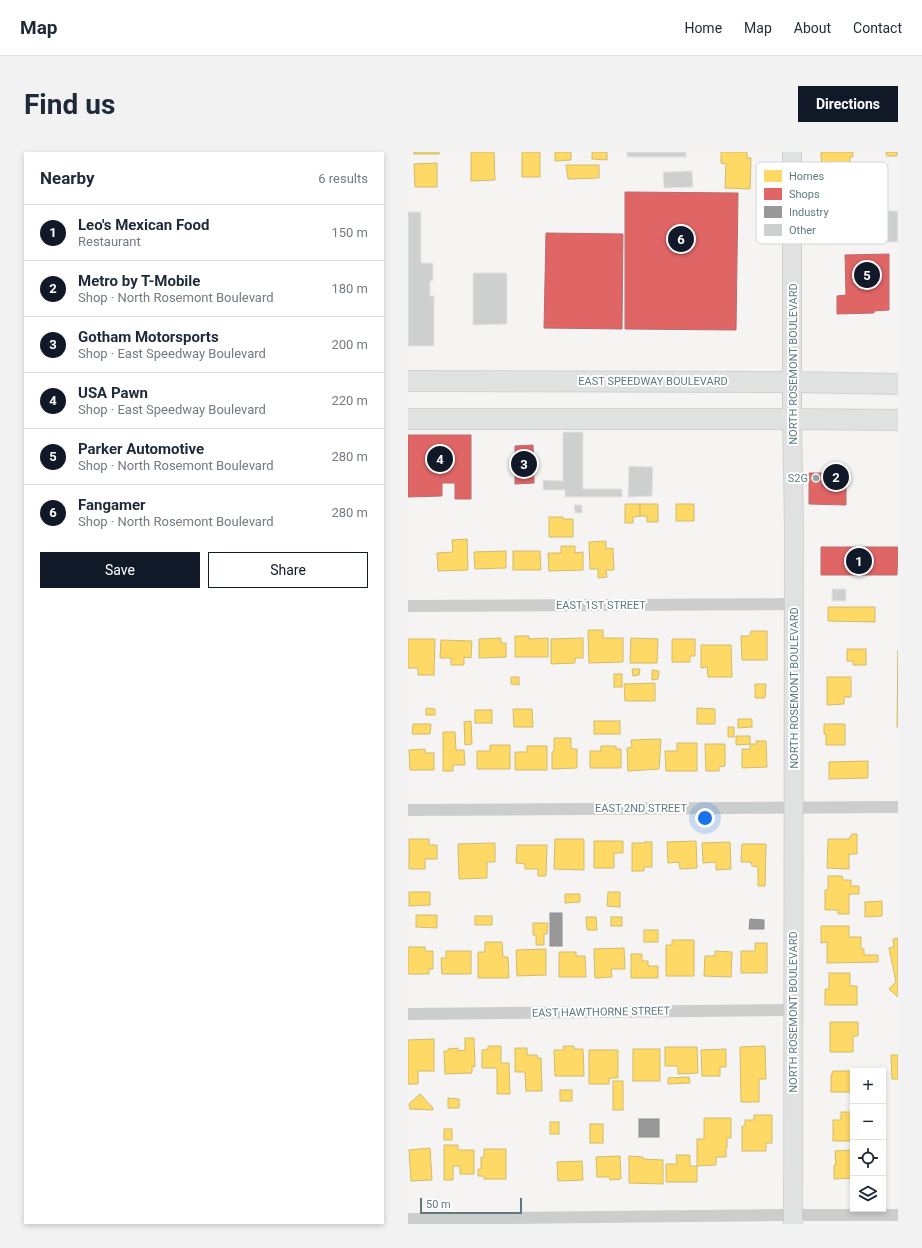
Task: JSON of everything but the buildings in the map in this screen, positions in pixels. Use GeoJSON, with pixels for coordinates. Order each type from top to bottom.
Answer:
{"type":"FeatureCollection","features":[{"type":"Feature","properties":{"kind":"main road","name":"EAST SPEEDWAY BOULEVARD"},"geometry":{"type":"LineString","coordinates":[[408,381],[793,382],[898,384]]}},
{"type":"Feature","properties":{"kind":"main road"},"geometry":{"type":"LineString","coordinates":[[408,419],[898,420]]}},
{"type":"Feature","properties":{"kind":"street","name":"NORTH ROSEMONT BOULEVARD"},"geometry":{"type":"LineString","coordinates":[[792,152],[792,162]]}},
{"type":"Feature","properties":{"kind":"street","name":"NORTH ROSEMONT BOULEVARD"},"geometry":{"type":"LineString","coordinates":[[792,244],[792,419],[794,527],[793,1219]]}},
{"type":"Feature","properties":{"kind":"street","name":"EAST 1ST STREET"},"geometry":{"type":"LineString","coordinates":[[408,606],[794,604]]}},
{"type":"Feature","properties":{"kind":"street","name":"EAST 2ND STREET"},"geometry":{"type":"LineString","coordinates":[[408,810],[898,807]]}},
{"type":"Feature","properties":{"kind":"street","name":"EAST HAWTHORNE STREET"},"geometry":{"type":"LineString","coordinates":[[408,1014],[794,1010]]}},
{"type":"Feature","properties":{"kind":"street"},"geometry":{"type":"LineString","coordinates":[[408,1219],[793,1219],[898,1215]]}},
{"type":"Feature","properties":{"kind":"place","name":"Fangamer"},"geometry":{"type":"Point","coordinates":[681,239]}},
{"type":"Feature","properties":{"kind":"place","name":"Parker Automotive"},"geometry":{"type":"Point","coordinates":[867,275]}},
{"type":"Feature","properties":{"kind":"place","name":"USA Pawn"},"geometry":{"type":"Point","coordinates":[440,459]}},
{"type":"Feature","properties":{"kind":"place","name":"Gotham Motorsports"},"geometry":{"type":"Point","coordinates":[524,464]}},
{"type":"Feature","properties":{"kind":"place","name":"Metro by T-Mobile"},"geometry":{"type":"Point","coordinates":[836,477]}},
{"type":"Feature","properties":{"kind":"place","name":"S2G"},"geometry":{"type":"Point","coordinates":[816,478]}},
{"type":"Feature","properties":{"kind":"place","name":"Leo's Mexican Food"},"geometry":{"type":"Point","coordinates":[859,561]}}]}
